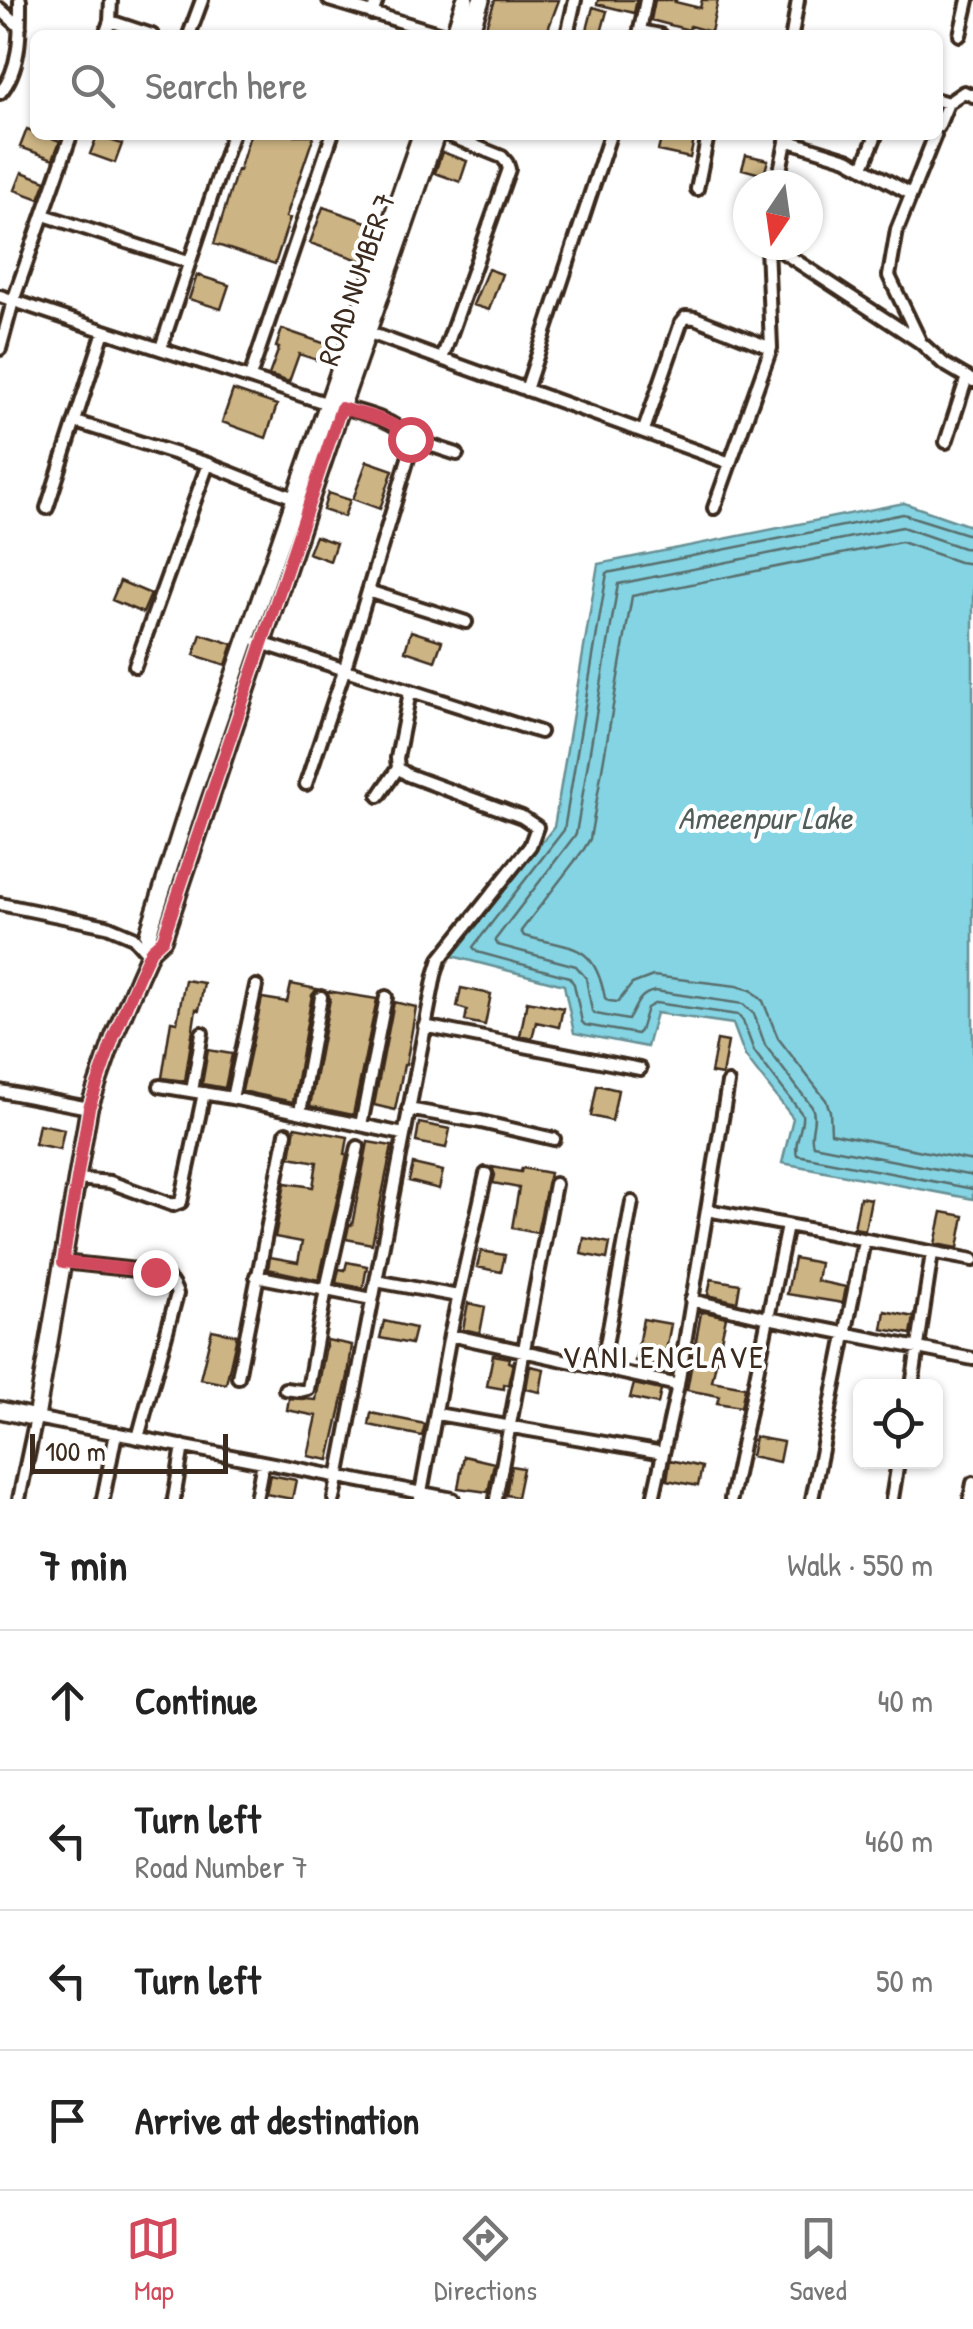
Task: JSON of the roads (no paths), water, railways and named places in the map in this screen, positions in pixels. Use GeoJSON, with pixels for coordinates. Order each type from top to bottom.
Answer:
{"type":"FeatureCollection","features":[{"type":"Feature","properties":{"kind":"street"},"geometry":{"type":"LineString","coordinates":[[0,94],[7,86],[16,59],[20,0]]}},
{"type":"Feature","properties":{"kind":"street"},"geometry":{"type":"LineString","coordinates":[[107,30],[111,0]]}},
{"type":"Feature","properties":{"kind":"street"},"geometry":{"type":"LineString","coordinates":[[191,30],[202,0]]}},
{"type":"Feature","properties":{"kind":"street"},"geometry":{"type":"LineString","coordinates":[[330,0],[428,30]]}},
{"type":"Feature","properties":{"kind":"street"},"geometry":{"type":"LineString","coordinates":[[372,14],[377,0]]}},
{"type":"Feature","properties":{"kind":"street"},"geometry":{"type":"LineString","coordinates":[[456,30],[465,0]]}},
{"type":"Feature","properties":{"kind":"street"},"geometry":{"type":"LineString","coordinates":[[471,30],[481,0]]}},
{"type":"Feature","properties":{"kind":"street"},"geometry":{"type":"LineString","coordinates":[[567,30],[576,0]]}},
{"type":"Feature","properties":{"kind":"street"},"geometry":{"type":"LineString","coordinates":[[641,30],[646,0]]}},
{"type":"Feature","properties":{"kind":"street"},"geometry":{"type":"LineString","coordinates":[[793,30],[798,0]]}},
{"type":"Feature","properties":{"kind":"street"},"geometry":{"type":"LineString","coordinates":[[960,36],[968,0]]}},
{"type":"Feature","properties":{"kind":"street"},"geometry":{"type":"LineString","coordinates":[[0,9],[20,27]]}},
{"type":"Feature","properties":{"kind":"street"},"geometry":{"type":"LineString","coordinates":[[110,21],[137,30]]}},
{"type":"Feature","properties":{"kind":"street"},"geometry":{"type":"LineString","coordinates":[[943,102],[964,92],[973,96]]}},
{"type":"Feature","properties":{"kind":"street"},"geometry":{"type":"LineString","coordinates":[[0,349],[69,140]]}},
{"type":"Feature","properties":{"kind":"street"},"geometry":{"type":"LineString","coordinates":[[161,348],[230,140]]}},
{"type":"Feature","properties":{"kind":"street"},"geometry":{"type":"LineString","coordinates":[[250,378],[330,140]]}},
{"type":"Feature","properties":{"kind":"street","name":"ROAD NUMBER 7"},"geometry":{"type":"LineString","coordinates":[[36,1418],[89,1108],[150,952],[163,939],[225,729],[360,330],[419,140]]}},
{"type":"Feature","properties":{"kind":"street","name":"ROAD NUMBER 7"},"geometry":{"type":"LineString","coordinates":[[360,330],[434,140]]}},
{"type":"Feature","properties":{"kind":"street"},"geometry":{"type":"LineString","coordinates":[[442,359],[509,169],[502,157],[460,140]]}},
{"type":"Feature","properties":{"kind":"street"},"geometry":{"type":"LineString","coordinates":[[526,390],[608,140]]}},
{"type":"Feature","properties":{"kind":"street"},"geometry":{"type":"LineString","coordinates":[[697,188],[707,140]]}},
{"type":"Feature","properties":{"kind":"street"},"geometry":{"type":"LineString","coordinates":[[781,170],[786,140]]}},
{"type":"Feature","properties":{"kind":"street"},"geometry":{"type":"LineString","coordinates":[[792,140],[847,159],[911,194]]}},
{"type":"Feature","properties":{"kind":"street"},"geometry":{"type":"LineString","coordinates":[[862,167],[874,140]]}},
{"type":"Feature","properties":{"kind":"street"},"geometry":{"type":"LineString","coordinates":[[920,342],[889,276],[897,230],[933,140]]}},
{"type":"Feature","properties":{"kind":"street"},"geometry":{"type":"LineString","coordinates":[[44,214],[188,262]]}},
{"type":"Feature","properties":{"kind":"street"},"geometry":{"type":"LineString","coordinates":[[714,508],[772,348],[769,260]]}},
{"type":"Feature","properties":{"kind":"street"},"geometry":{"type":"LineString","coordinates":[[792,260],[970,379],[946,442]]}},
{"type":"Feature","properties":{"kind":"street"},"geometry":{"type":"LineString","coordinates":[[0,296],[389,422],[403,429],[410,439],[410,452],[306,784]]}},
{"type":"Feature","properties":{"kind":"street"},"geometry":{"type":"LineString","coordinates":[[644,430],[681,322],[686,318],[772,348]]}},
{"type":"Feature","properties":{"kind":"street"},"geometry":{"type":"LineString","coordinates":[[360,330],[730,462]]}},
{"type":"Feature","properties":{"kind":"street"},"geometry":{"type":"LineString","coordinates":[[48,508],[104,331]]}},
{"type":"Feature","properties":{"kind":"street"},"geometry":{"type":"LineString","coordinates":[[76,422],[208,464],[302,501]]}},
{"type":"Feature","properties":{"kind":"street"},"geometry":{"type":"LineString","coordinates":[[410,439],[458,454]]}},
{"type":"Feature","properties":{"kind":"street"},"geometry":{"type":"LineString","coordinates":[[136,666],[208,464]]}},
{"type":"Feature","properties":{"kind":"street"},"geometry":{"type":"LineString","coordinates":[[368,591],[466,622]]}},
{"type":"Feature","properties":{"kind":"street"},"geometry":{"type":"LineString","coordinates":[[255,641],[540,732]]}},
{"type":"Feature","properties":{"kind":"street"},"geometry":{"type":"LineString","coordinates":[[334,1499],[435,974],[440,959],[530,846],[537,827],[522,817],[398,768],[396,758],[410,692]]}},
{"type":"Feature","properties":{"kind":"street"},"geometry":{"type":"LineString","coordinates":[[378,796],[398,768]]}},
{"type":"Feature","properties":{"kind":"street"},"geometry":{"type":"LineString","coordinates":[[0,904],[107,926],[133,937],[150,952]]}},
{"type":"Feature","properties":{"kind":"street"},"geometry":{"type":"LineString","coordinates":[[232,1098],[256,986]]}},
{"type":"Feature","properties":{"kind":"street"},"geometry":{"type":"LineString","coordinates":[[300,1112],[321,996]]}},
{"type":"Feature","properties":{"kind":"street"},"geometry":{"type":"LineString","coordinates":[[361,1126],[386,996]]}},
{"type":"Feature","properties":{"kind":"street"},"geometry":{"type":"LineString","coordinates":[[424,1026],[640,1069]]}},
{"type":"Feature","properties":{"kind":"street"},"geometry":{"type":"LineString","coordinates":[[77,1178],[110,1182],[173,1205],[180,1202],[198,1092],[202,1033]]}},
{"type":"Feature","properties":{"kind":"street"},"geometry":{"type":"LineString","coordinates":[[653,1499],[678,1385],[728,1083]]}},
{"type":"Feature","properties":{"kind":"street"},"geometry":{"type":"LineString","coordinates":[[160,1086],[403,1134]]}},
{"type":"Feature","properties":{"kind":"street"},"geometry":{"type":"LineString","coordinates":[[0,1090],[89,1108]]}},
{"type":"Feature","properties":{"kind":"street"},"geometry":{"type":"LineString","coordinates":[[408,1109],[554,1139]]}},
{"type":"Feature","properties":{"kind":"street"},"geometry":{"type":"LineString","coordinates":[[238,1377],[286,1133]]}},
{"type":"Feature","properties":{"kind":"street"},"geometry":{"type":"LineString","coordinates":[[286,1389],[308,1388],[358,1147]]}},
{"type":"Feature","properties":{"kind":"street"},"geometry":{"type":"LineString","coordinates":[[420,1496],[486,1174]]}},
{"type":"Feature","properties":{"kind":"street"},"geometry":{"type":"LineString","coordinates":[[496,1499],[555,1184]]}},
{"type":"Feature","properties":{"kind":"street"},"geometry":{"type":"LineString","coordinates":[[602,1366],[632,1202]]}},
{"type":"Feature","properties":{"kind":"street"},"geometry":{"type":"LineString","coordinates":[[708,1210],[973,1260]]}},
{"type":"Feature","properties":{"kind":"street"},"geometry":{"type":"LineString","coordinates":[[731,1499],[788,1226]]}},
{"type":"Feature","properties":{"kind":"street"},"geometry":{"type":"LineString","coordinates":[[812,1499],[864,1240]]}},
{"type":"Feature","properties":{"kind":"street"},"geometry":{"type":"LineString","coordinates":[[913,1379],[932,1253]]}},
{"type":"Feature","properties":{"kind":"street"},"geometry":{"type":"LineString","coordinates":[[63,1262],[155,1272],[173,1282],[176,1294],[138,1438]]}},
{"type":"Feature","properties":{"kind":"street"},"geometry":{"type":"LineString","coordinates":[[256,1276],[372,1298]]}},
{"type":"Feature","properties":{"kind":"street"},"geometry":{"type":"LineString","coordinates":[[376,1281],[458,1296]]}},
{"type":"Feature","properties":{"kind":"street"},"geometry":{"type":"LineString","coordinates":[[691,1300],[973,1359]]}},
{"type":"Feature","properties":{"kind":"street"},"geometry":{"type":"LineString","coordinates":[[450,1335],[678,1385]]}},
{"type":"Feature","properties":{"kind":"street"},"geometry":{"type":"LineString","coordinates":[[0,1410],[420,1496],[452,1499]]}},
{"type":"Feature","properties":{"kind":"street"},"geometry":{"type":"LineString","coordinates":[[437,1414],[663,1453]]}},
{"type":"Feature","properties":{"kind":"street"},"geometry":{"type":"LineString","coordinates":[[20,1499],[36,1418]]}},
{"type":"Feature","properties":{"kind":"street"},"geometry":{"type":"LineString","coordinates":[[103,1499],[116,1433]]}},
{"type":"Feature","properties":{"kind":"street"},"geometry":{"type":"LineString","coordinates":[[174,1499],[183,1446]]}},
{"type":"Feature","properties":{"kind":"street"},"geometry":{"type":"LineString","coordinates":[[256,1499],[263,1462]]}},
{"type":"Feature","properties":{"kind":"street"},"geometry":{"type":"LineString","coordinates":[[892,1499],[897,1469]]}},
{"type":"Feature","properties":{"kind":"street"},"geometry":{"type":"LineString","coordinates":[[970,1499],[973,1483]]}},
{"type":"Feature","properties":{"kind":"water","name":"Ameenpur Lake"},"geometry":{"type":"Polygon","coordinates":[[[904,503],[973,527],[973,1199],[782,1163],[793,1118],[745,1056],[733,1024],[656,1013],[647,1047],[574,1033],[564,985],[452,956],[554,827],[598,564],[904,503]]]}},
{"type":"Feature","properties":{"kind":"district","name":"VANI ENCLAVE"},"geometry":{"type":"Point","coordinates":[664,1356]}}]}
